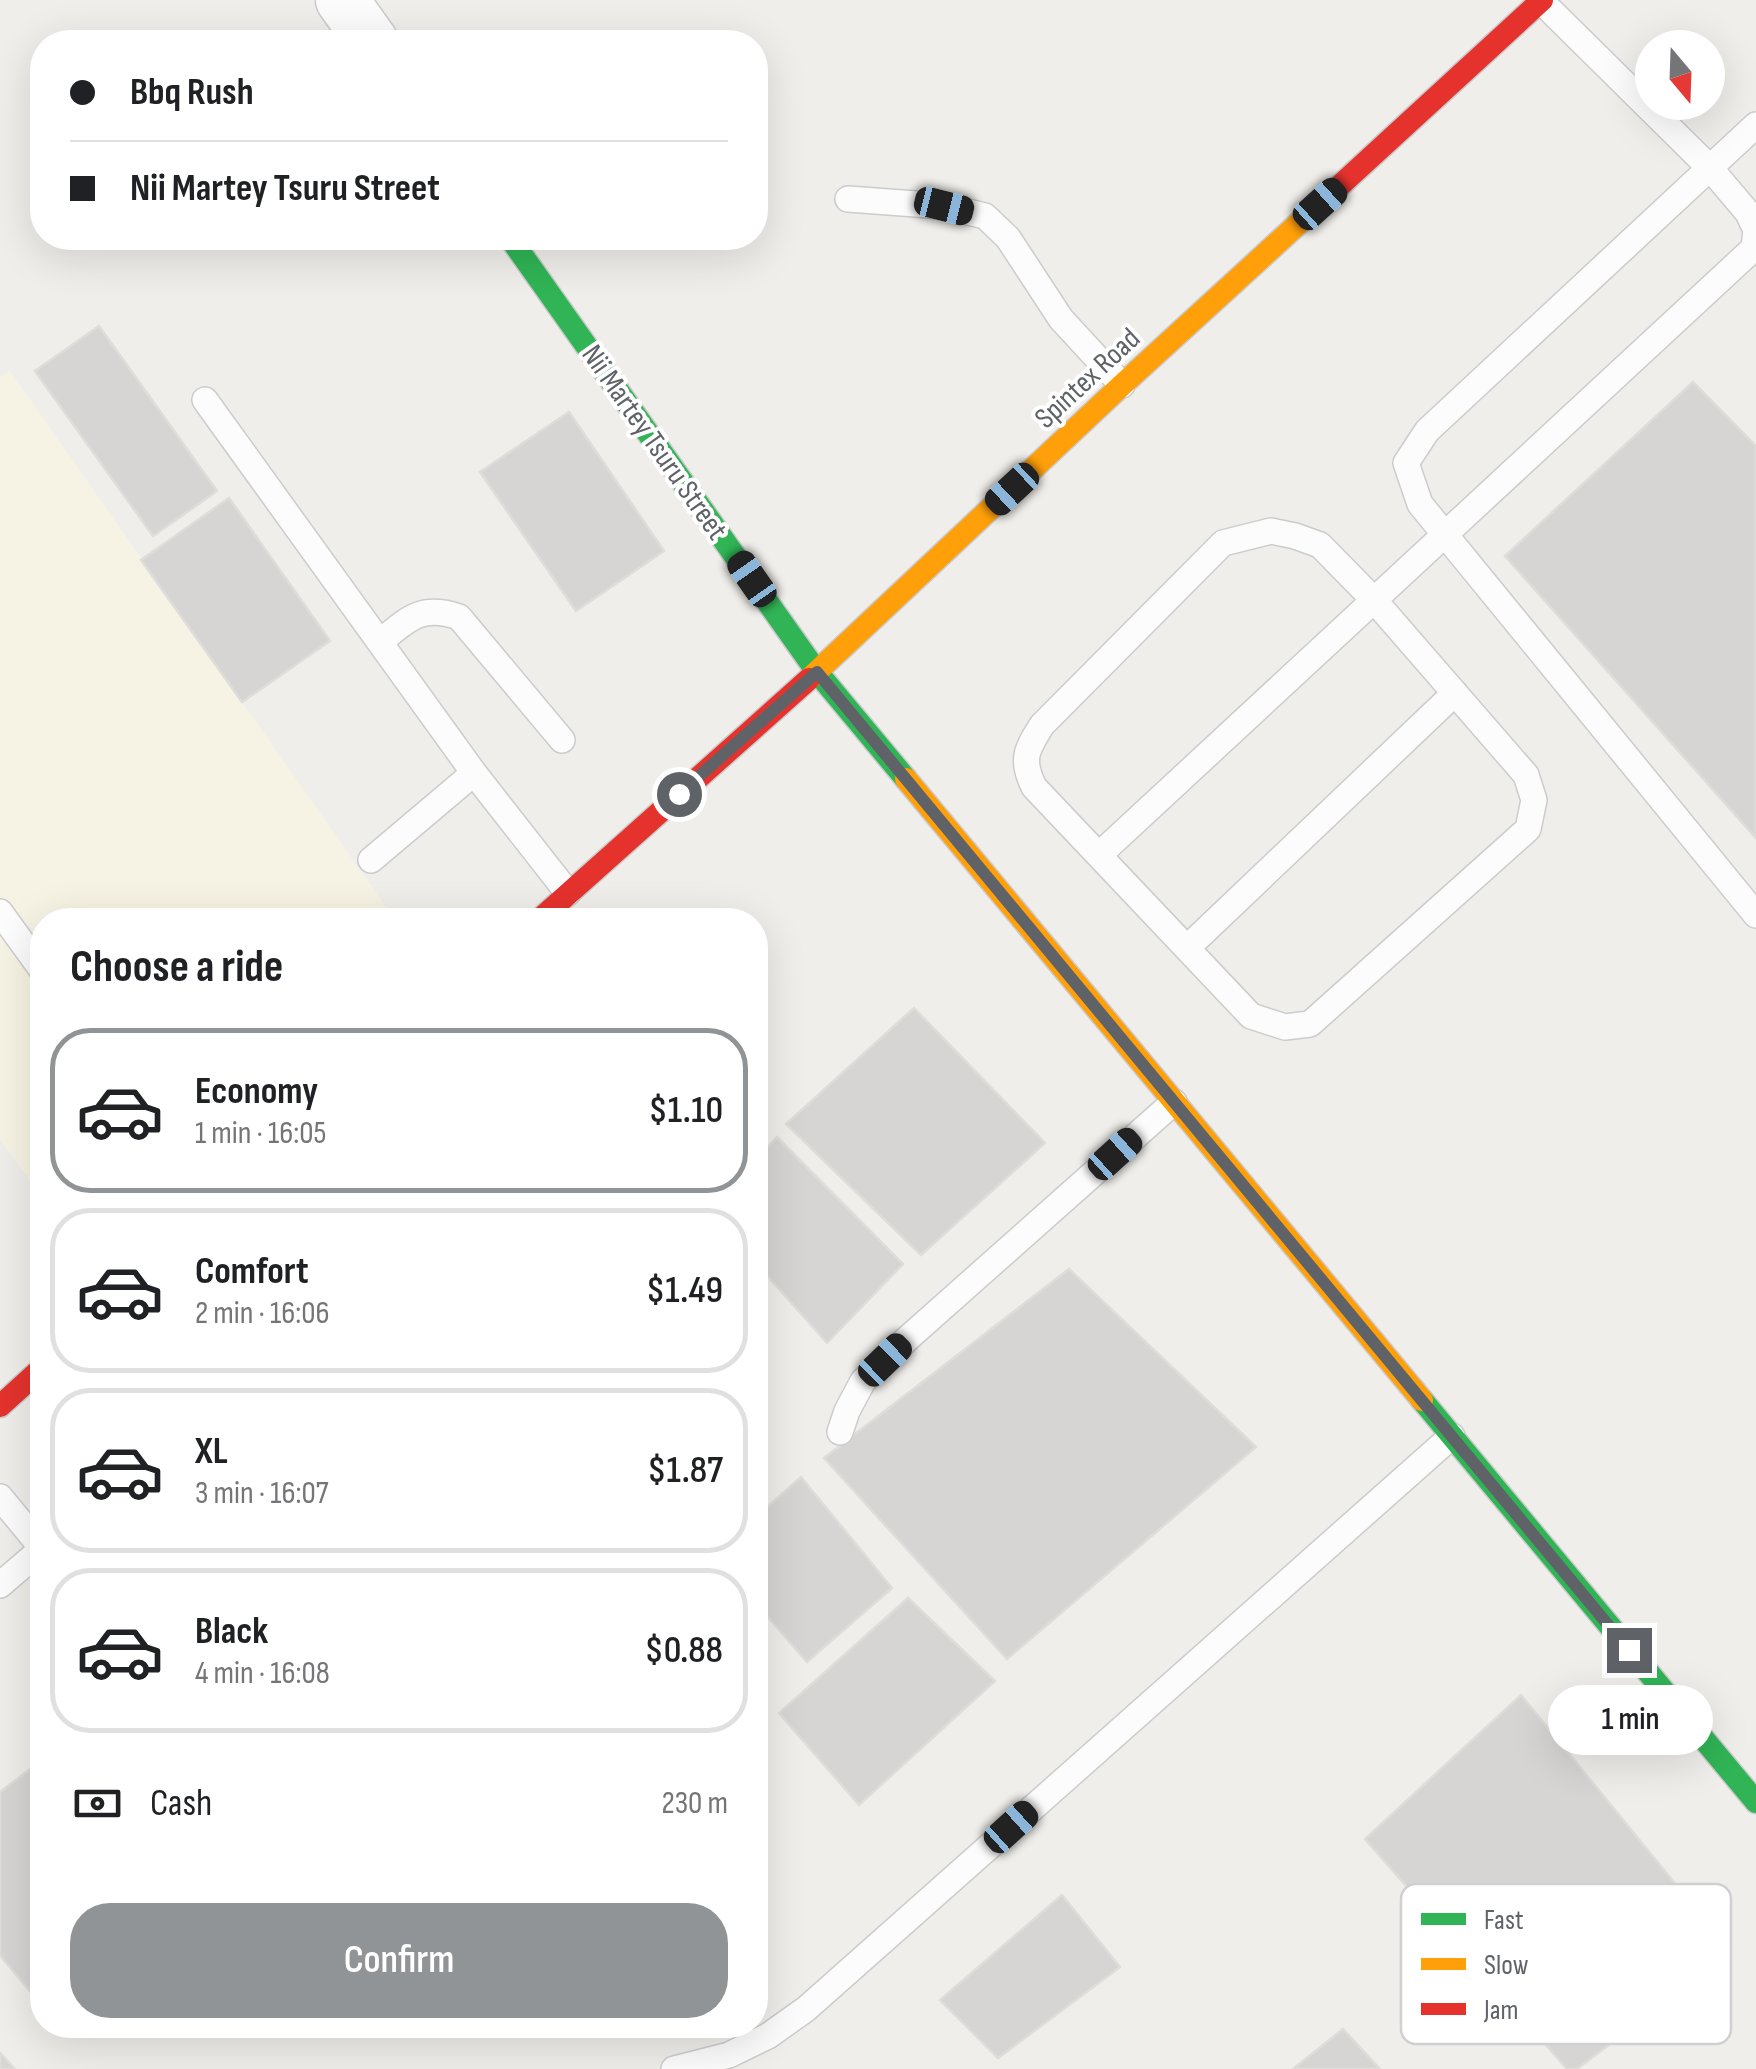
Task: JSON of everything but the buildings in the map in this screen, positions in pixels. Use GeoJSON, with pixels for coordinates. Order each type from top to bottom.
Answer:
{"type":"FeatureCollection","features":[{"type":"Feature","properties":{"kind":"street"},"geometry":{"type":"LineString","coordinates":[[342,0],[363,30]]}},
{"type":"Feature","properties":{"kind":"street","name":"Spintex Road"},"geometry":{"type":"LineString","coordinates":[[552,908],[817,672],[1122,385],[1542,0]]}},
{"type":"Feature","properties":{"kind":"street","name":"Nii Martey Tsuru Street"},"geometry":{"type":"LineString","coordinates":[[518,250],[817,672],[1756,1802]]}},
{"type":"Feature","properties":{"kind":"street"},"geometry":{"type":"LineString","coordinates":[[0,1406],[30,1379]]}},
{"type":"Feature","properties":{"kind":"lane"},"geometry":{"type":"LineString","coordinates":[[1099,856],[1754,248],[1756,230],[1748,213],[1710,168],[1542,0]]}},
{"type":"Feature","properties":{"kind":"lane"},"geometry":{"type":"LineString","coordinates":[[1756,125],[1427,431],[1406,464],[1420,504],[1756,915]]}},
{"type":"Feature","properties":{"kind":"lane"},"geometry":{"type":"LineString","coordinates":[[848,199],[944,206],[985,216],[1008,238],[1061,319],[1122,385]]}},
{"type":"Feature","properties":{"kind":"lane"},"geometry":{"type":"LineString","coordinates":[[204,400],[474,772],[568,893]]}},
{"type":"Feature","properties":{"kind":"lane"},"geometry":{"type":"LineString","coordinates":[[1271,531],[1320,546],[1374,600],[1455,693],[1526,775],[1534,800],[1528,828],[1310,1024],[1285,1027],[1251,1016],[1034,787],[1026,771],[1026,749],[1042,725],[1223,543],[1271,531]]}},
{"type":"Feature","properties":{"kind":"lane"},"geometry":{"type":"LineString","coordinates":[[380,642],[409,619],[429,612],[459,616],[562,740]]}},
{"type":"Feature","properties":{"kind":"lane"},"geometry":{"type":"LineString","coordinates":[[1187,948],[1455,693]]}},
{"type":"Feature","properties":{"kind":"lane"},"geometry":{"type":"LineString","coordinates":[[371,860],[474,772]]}},
{"type":"Feature","properties":{"kind":"lane"},"geometry":{"type":"LineString","coordinates":[[0,912],[30,953]]}},
{"type":"Feature","properties":{"kind":"lane"},"geometry":{"type":"LineString","coordinates":[[840,1432],[846,1410],[863,1382],[1174,1102]]}},
{"type":"Feature","properties":{"kind":"lane"},"geometry":{"type":"LineString","coordinates":[[768,2036],[806,2010],[1452,1436]]}},
{"type":"Feature","properties":{"kind":"lane"},"geometry":{"type":"LineString","coordinates":[[0,1497],[30,1534]]}},
{"type":"Feature","properties":{"kind":"lane"},"geometry":{"type":"LineString","coordinates":[[0,1585],[30,1559]]}},
{"type":"Feature","properties":{"kind":"lane"},"geometry":{"type":"LineString","coordinates":[[674,2069],[729,2055],[764,2038]]}},
{"type":"Feature","properties":{"kind":"shaded area"},"geometry":{"type":"Polygon","coordinates":[[[10,371],[387,908],[30,908],[30,1180],[0,1140],[0,377],[10,371]]]}},
{"type":"Feature","properties":{"kind":"traffic: fast"},"geometry":{"type":"LineString","coordinates":[[518,250],[817,672],[906,779]]}},
{"type":"Feature","properties":{"kind":"traffic: fast"},"geometry":{"type":"LineString","coordinates":[[1422,1400],[1756,1802]]}},
{"type":"Feature","properties":{"kind":"traffic: slow"},"geometry":{"type":"LineString","coordinates":[[809,679],[1334,191]]}},
{"type":"Feature","properties":{"kind":"traffic: slow"},"geometry":{"type":"LineString","coordinates":[[906,779],[1422,1400]]}},
{"type":"Feature","properties":{"kind":"traffic: jam"},"geometry":{"type":"LineString","coordinates":[[1334,191],[1542,0]]}},
{"type":"Feature","properties":{"kind":"traffic: jam"},"geometry":{"type":"LineString","coordinates":[[552,908],[809,679]]}},
{"type":"Feature","properties":{"kind":"traffic: jam"},"geometry":{"type":"LineString","coordinates":[[0,1406],[30,1379]]}},
{"type":"Feature","properties":{"kind":"route"},"geometry":{"type":"LineString","coordinates":[[679,794],[817,672],[1629,1650]]}}]}
